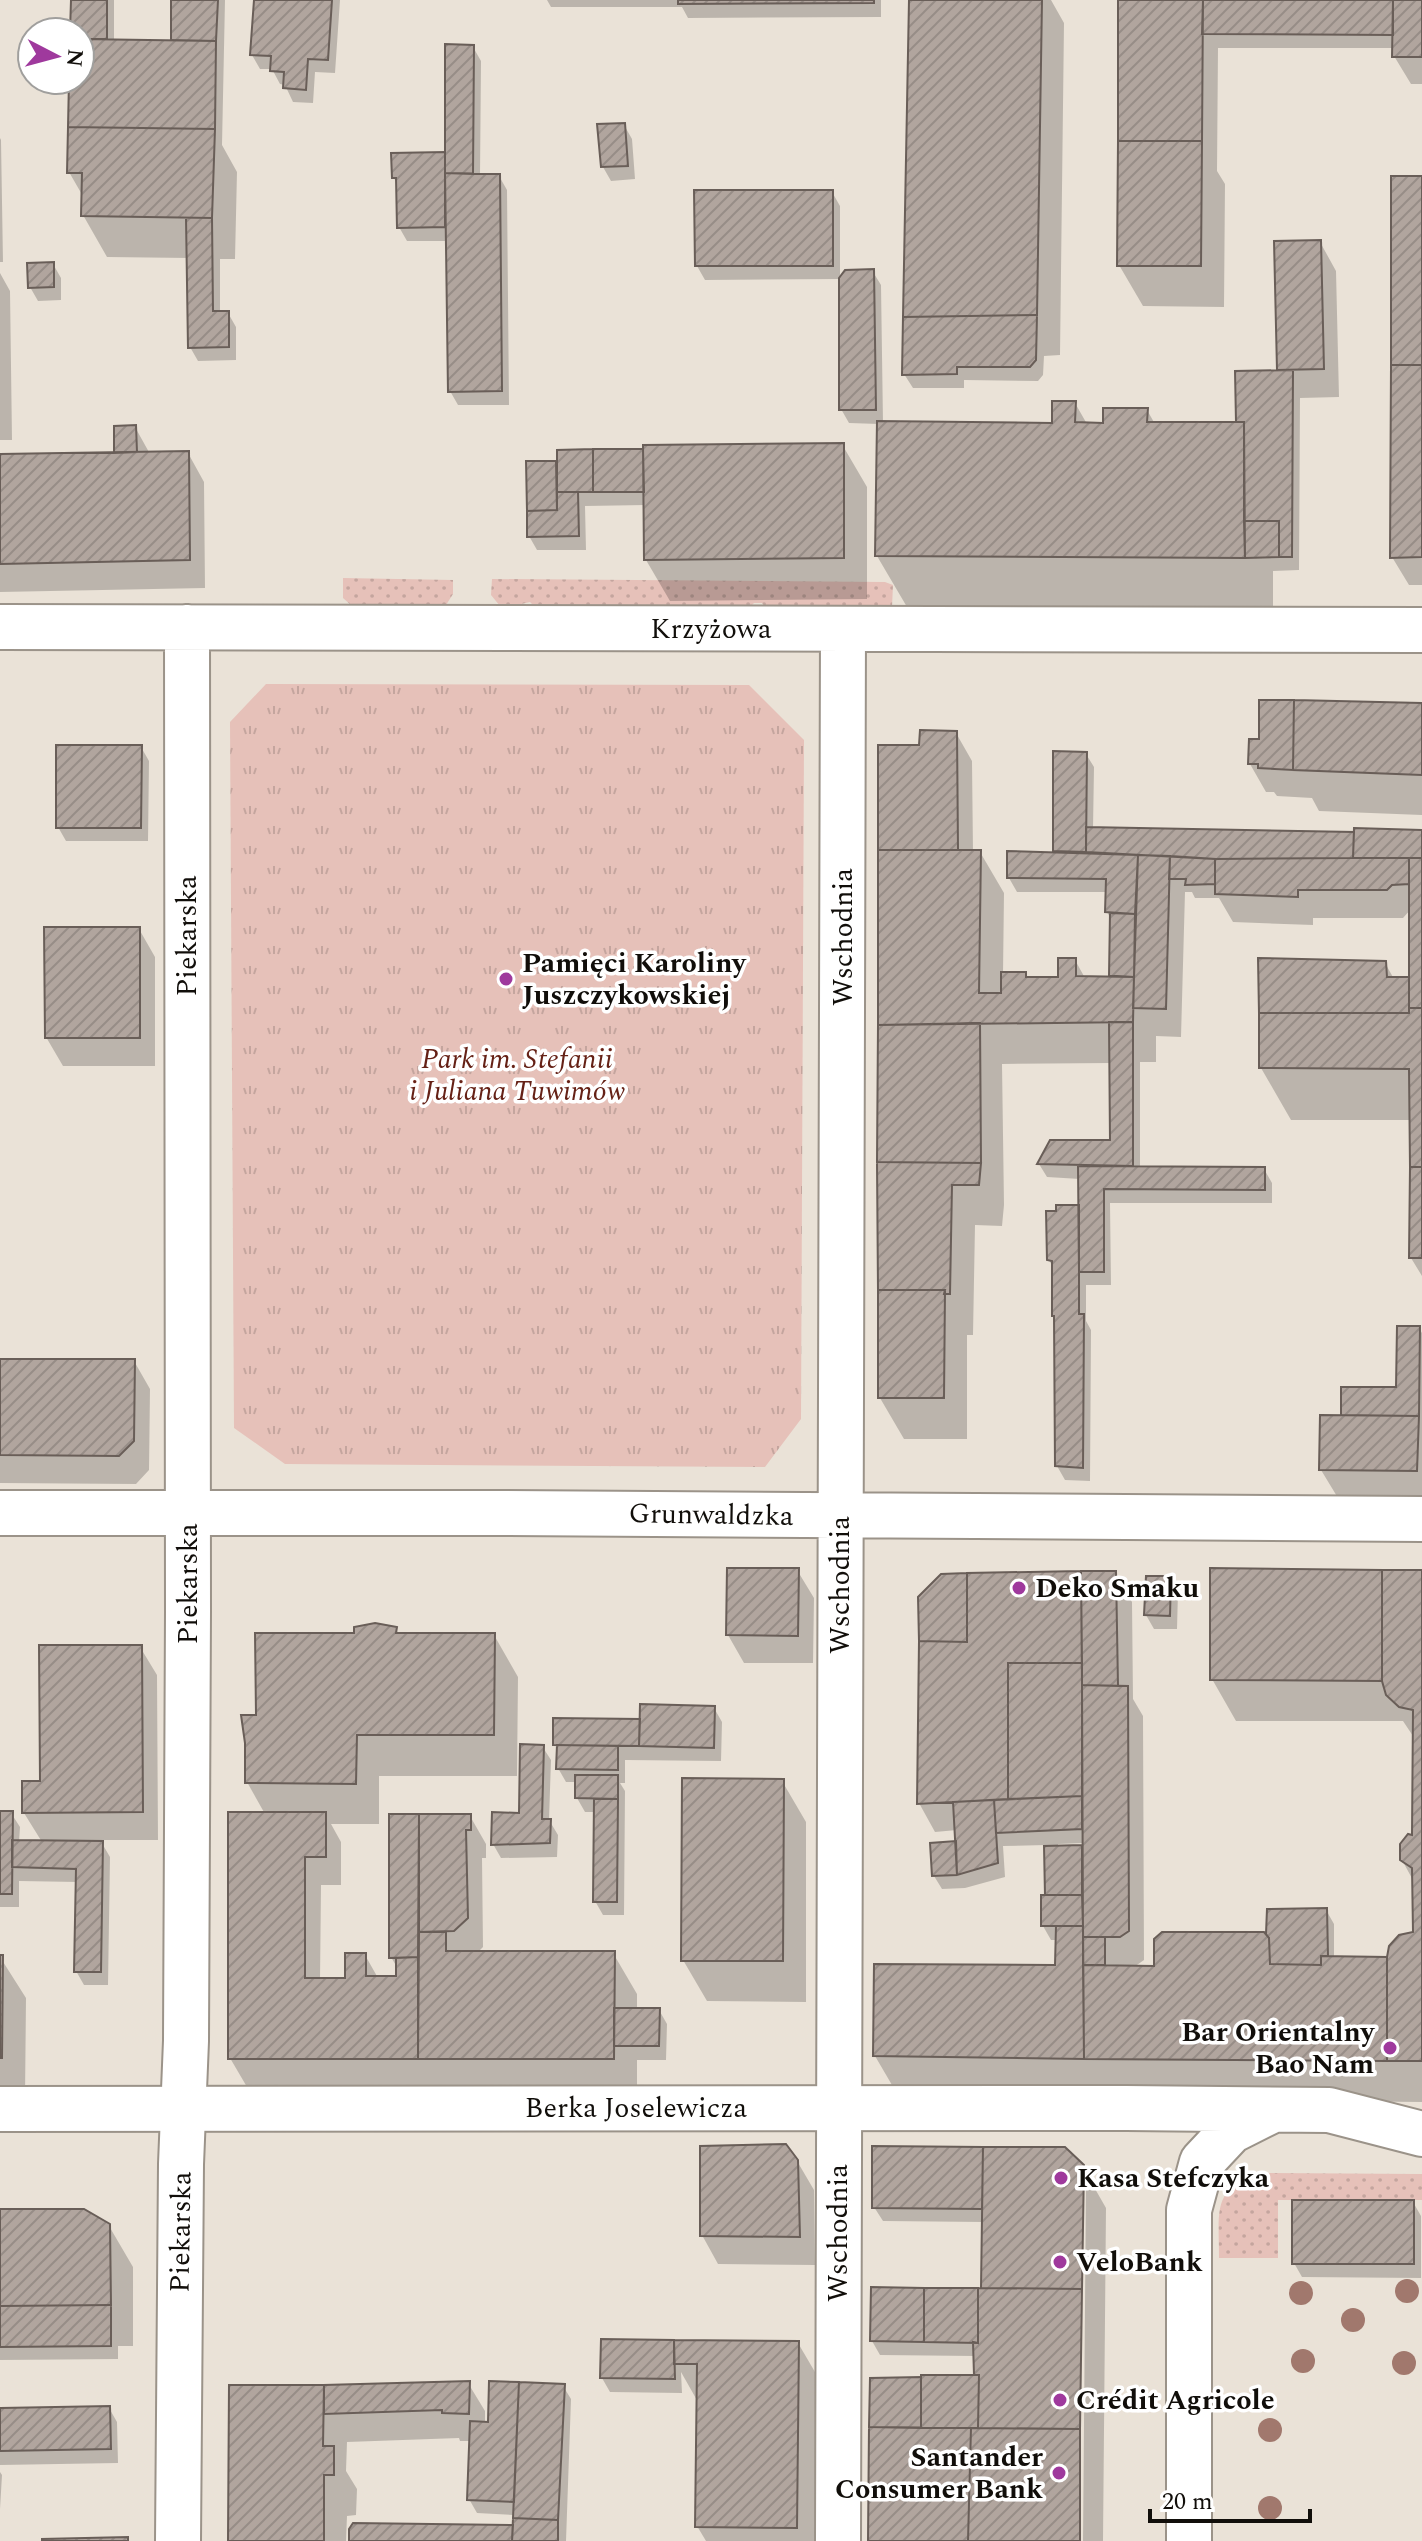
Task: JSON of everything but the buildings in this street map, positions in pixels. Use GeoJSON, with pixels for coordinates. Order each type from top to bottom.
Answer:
{"type":"FeatureCollection","features":[{"type":"Feature","properties":{"kind":"street","name":"Krzyżowa"},"geometry":{"type":"LineString","coordinates":[[0,627],[1422,630]]}},
{"type":"Feature","properties":{"kind":"street","name":"Piekarska"},"geometry":{"type":"LineString","coordinates":[[178,2541],[186,2025],[187,627]]}},
{"type":"Feature","properties":{"kind":"street","name":"Wschodnia"},"geometry":{"type":"LineString","coordinates":[[838,2541],[843,629]]}},
{"type":"Feature","properties":{"kind":"street","name":"Grunwaldzka"},"geometry":{"type":"LineString","coordinates":[[0,1513],[1422,1519]]}},
{"type":"Feature","properties":{"kind":"street","name":"Berka Joselewicza"},"geometry":{"type":"LineString","coordinates":[[0,2109],[1329,2110],[1422,2134]]}},
{"type":"Feature","properties":{"kind":"street"},"geometry":{"type":"LineString","coordinates":[[1189,2541],[1189,2210],[1202,2162],[1231,2131],[1273,2110]]}},
{"type":"Feature","properties":{"kind":"green space"},"geometry":{"type":"Polygon","coordinates":[[[343,578],[453,580],[453,594],[446,605],[352,606],[343,598],[343,578]]]}},
{"type":"Feature","properties":{"kind":"green space"},"geometry":{"type":"Polygon","coordinates":[[[492,579],[885,582],[893,585],[892,607],[765,607],[762,603],[751,606],[533,605],[530,602],[500,606],[491,595],[492,579]]]}},
{"type":"Feature","properties":{"kind":"green space","name":"Park im. Stefanii i Juliana Tuwimów"},"geometry":{"type":"Polygon","coordinates":[[[266,684],[749,685],[804,740],[801,1419],[765,1467],[285,1464],[234,1428],[230,722],[266,684]]]}},
{"type":"Feature","properties":{"kind":"green space"},"geometry":{"type":"Polygon","coordinates":[[[1268,2173],[1422,2174],[1422,2200],[1278,2200],[1278,2258],[1219,2258],[1219,2212],[1227,2192],[1236,2184],[1268,2173]]]}},
{"type":"Feature","properties":{"kind":"place","name":"Pamięci Karoliny Juszczykowskiej"},"geometry":{"type":"Point","coordinates":[506,979]}},
{"type":"Feature","properties":{"kind":"place","name":"Deko Smaku"},"geometry":{"type":"Point","coordinates":[1019,1588]}},
{"type":"Feature","properties":{"kind":"place","name":"Bar Orientalny Bao Nam"},"geometry":{"type":"Point","coordinates":[1390,2048]}},
{"type":"Feature","properties":{"kind":"place","name":"Kasa Stefczyka"},"geometry":{"type":"Point","coordinates":[1061,2178]}},
{"type":"Feature","properties":{"kind":"place","name":"VeloBank"},"geometry":{"type":"Point","coordinates":[1060,2262]}},
{"type":"Feature","properties":{"kind":"place","name":"Crédit Agricole"},"geometry":{"type":"Point","coordinates":[1060,2400]}},
{"type":"Feature","properties":{"kind":"place","name":"Santander Consumer Bank"},"geometry":{"type":"Point","coordinates":[1059,2473]}}]}
